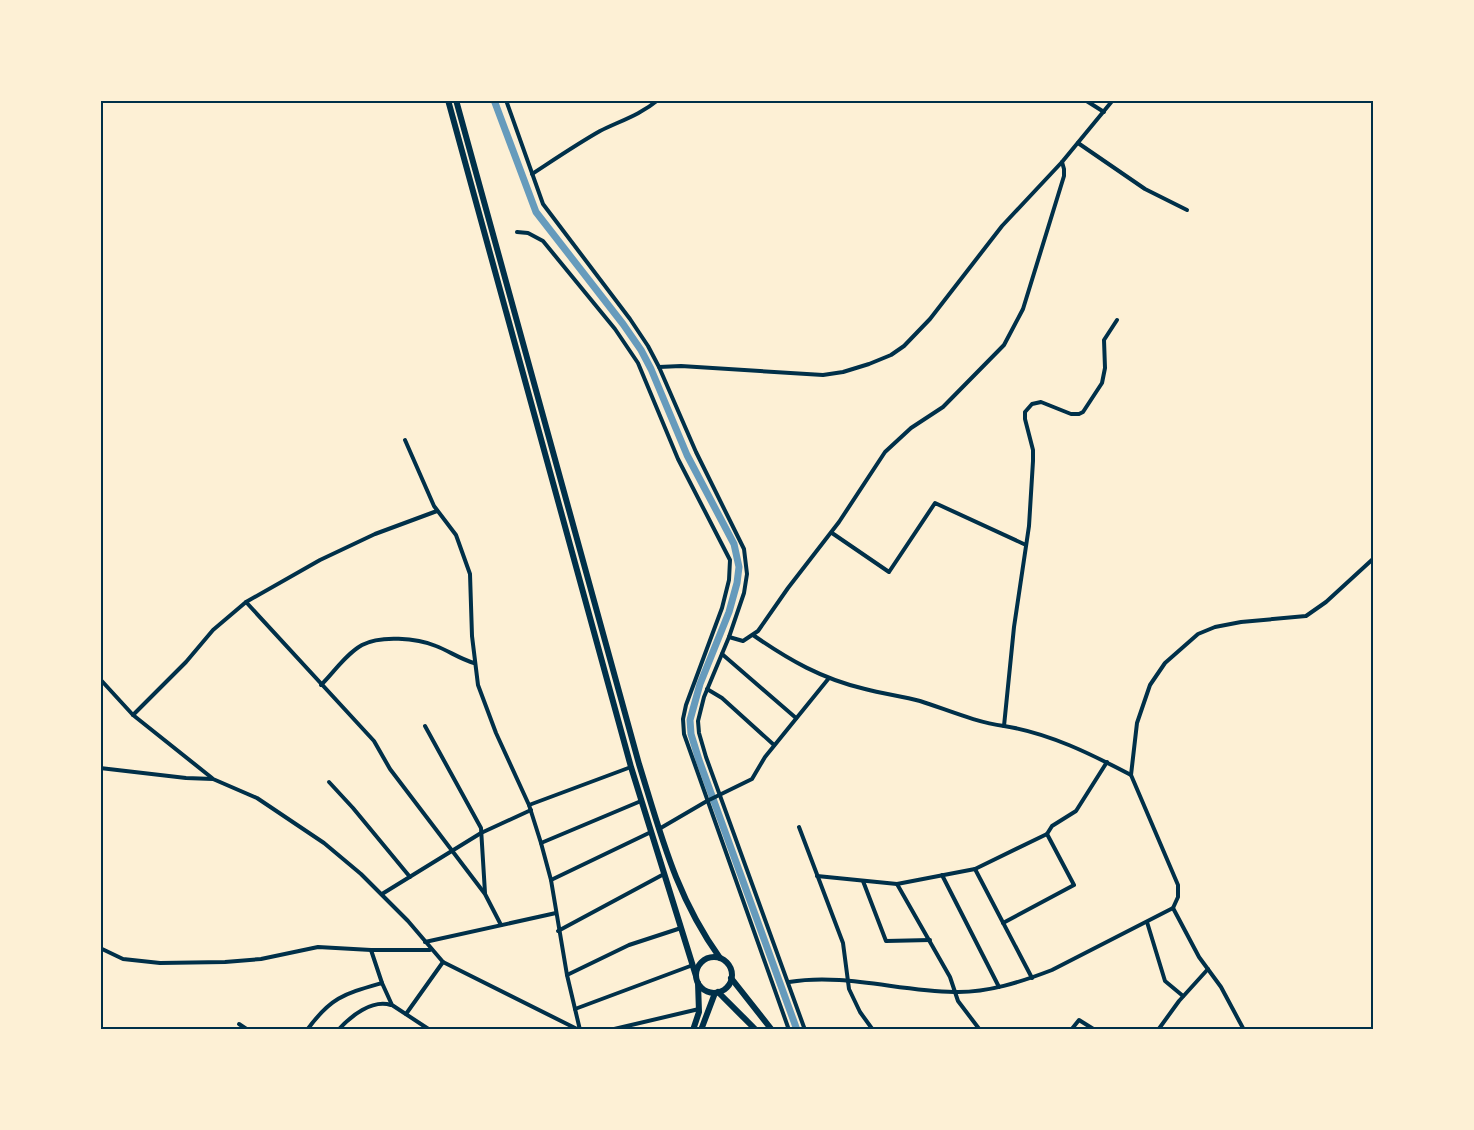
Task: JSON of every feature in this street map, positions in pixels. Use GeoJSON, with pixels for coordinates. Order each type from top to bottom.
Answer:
{"type":"FeatureCollection","features":[{"type":"Feature","properties":{"kind":"highway"},"geometry":{"type":"LineString","coordinates":[[448,100],[631,767],[697,979],[705,990],[717,992],[756,1029]]}},
{"type":"Feature","properties":{"kind":"highway"},"geometry":{"type":"LineString","coordinates":[[456,100],[639,764],[672,871],[697,923],[720,958],[729,966],[731,978],[772,1029]]}},
{"type":"Feature","properties":{"kind":"highway"},"geometry":{"type":"LineString","coordinates":[[693,1029],[699,1008],[697,969],[703,961],[709,958],[720,958]]}},
{"type":"Feature","properties":{"kind":"highway"},"geometry":{"type":"LineString","coordinates":[[703,1028],[717,992],[727,987],[731,978]]}},
{"type":"Feature","properties":{"kind":"street"},"geometry":{"type":"LineString","coordinates":[[506,100],[543,204],[637,328],[659,367],[696,452],[744,549],[747,566],[746,584],[729,637],[707,689],[699,716],[699,733],[805,1029]]}},
{"type":"Feature","properties":{"kind":"street"},"geometry":{"type":"LineString","coordinates":[[532,174],[590,137],[636,116],[658,100]]}},
{"type":"Feature","properties":{"kind":"street"},"geometry":{"type":"LineString","coordinates":[[1085,100],[1104,112]]}},
{"type":"Feature","properties":{"kind":"street"},"geometry":{"type":"LineString","coordinates":[[659,367],[681,366],[823,375],[843,372],[891,355],[904,346],[930,319],[1002,226],[1062,162],[1113,100]]}},
{"type":"Feature","properties":{"kind":"street"},"geometry":{"type":"LineString","coordinates":[[1078,143],[1145,189],[1187,210]]}},
{"type":"Feature","properties":{"kind":"street"},"geometry":{"type":"LineString","coordinates":[[729,637],[739,642],[753,635],[831,533],[885,452],[911,428],[948,402],[995,356],[1009,338],[1023,309],[1040,256],[1064,176],[1065,169],[1062,162]]}},
{"type":"Feature","properties":{"kind":"street"},"geometry":{"type":"LineString","coordinates":[[517,232],[528,233],[543,241],[622,339],[643,372],[678,459],[728,554],[730,572],[728,588],[690,691],[683,719],[687,745],[789,1029]]}},
{"type":"Feature","properties":{"kind":"street"},"geometry":{"type":"LineString","coordinates":[[1004,726],[1014,627],[1026,545],[1033,455],[1025,412],[1032,404],[1041,402],[1074,414],[1085,411],[1104,377],[1104,340],[1117,320]]}},
{"type":"Feature","properties":{"kind":"street"},"geometry":{"type":"LineString","coordinates":[[405,440],[437,511],[456,535],[467,563],[470,574],[474,663],[487,710],[530,807],[541,843],[551,880],[558,931],[579,1029]]}},
{"type":"Feature","properties":{"kind":"street"},"geometry":{"type":"LineString","coordinates":[[831,533],[889,572],[935,503],[1026,545]]}},
{"type":"Feature","properties":{"kind":"street"},"geometry":{"type":"LineString","coordinates":[[133,715],[186,662],[213,630],[246,602],[321,559],[375,534],[437,511]]}},
{"type":"Feature","properties":{"kind":"street"},"geometry":{"type":"LineString","coordinates":[[789,982],[818,979],[955,992],[999,987],[1032,978],[1173,908],[1178,897],[1178,885],[1131,775],[1134,738],[1146,693],[1158,672],[1184,645],[1198,634],[1215,627],[1241,622],[1306,616],[1326,602],[1374,558]]}},
{"type":"Feature","properties":{"kind":"street"},"geometry":{"type":"LineString","coordinates":[[246,602],[374,741],[390,769],[485,894],[501,925]]}},
{"type":"Feature","properties":{"kind":"street"},"geometry":{"type":"LineString","coordinates":[[753,635],[793,662],[829,678],[864,689],[930,704],[986,723],[1024,729],[1107,762],[1131,775]]}},
{"type":"Feature","properties":{"kind":"street"},"geometry":{"type":"LineString","coordinates":[[321,685],[354,651],[364,644],[376,641],[398,639],[423,641],[462,660],[474,663]]}},
{"type":"Feature","properties":{"kind":"street"},"geometry":{"type":"LineString","coordinates":[[722,654],[796,718]]}},
{"type":"Feature","properties":{"kind":"street"},"geometry":{"type":"LineString","coordinates":[[659,830],[707,801],[752,779],[774,745],[829,678]]}},
{"type":"Feature","properties":{"kind":"street"},"geometry":{"type":"LineString","coordinates":[[100,679],[133,715],[213,779],[256,798],[333,850],[382,894],[443,962],[579,1029]]}},
{"type":"Feature","properties":{"kind":"street"},"geometry":{"type":"LineString","coordinates":[[707,689],[722,698],[774,745]]}},
{"type":"Feature","properties":{"kind":"street"},"geometry":{"type":"LineString","coordinates":[[425,726],[480,828],[485,894]]}},
{"type":"Feature","properties":{"kind":"street"},"geometry":{"type":"LineString","coordinates":[[817,876],[897,884],[975,869],[1047,834],[1052,826],[1076,811],[1107,762]]}},
{"type":"Feature","properties":{"kind":"street"},"geometry":{"type":"LineString","coordinates":[[382,894],[481,833],[530,807],[631,767]]}},
{"type":"Feature","properties":{"kind":"street"},"geometry":{"type":"LineString","coordinates":[[100,768],[213,779]]}},
{"type":"Feature","properties":{"kind":"street"},"geometry":{"type":"LineString","coordinates":[[329,782],[410,877]]}},
{"type":"Feature","properties":{"kind":"street"},"geometry":{"type":"LineString","coordinates":[[541,843],[641,801]]}},
{"type":"Feature","properties":{"kind":"street"},"geometry":{"type":"LineString","coordinates":[[799,827],[843,943],[847,981],[853,998],[873,1029]]}},
{"type":"Feature","properties":{"kind":"street"},"geometry":{"type":"LineString","coordinates":[[551,880],[651,832]]}},
{"type":"Feature","properties":{"kind":"street"},"geometry":{"type":"LineString","coordinates":[[1003,923],[1074,885],[1047,834]]}},
{"type":"Feature","properties":{"kind":"street"},"geometry":{"type":"LineString","coordinates":[[975,869],[1032,978]]}},
{"type":"Feature","properties":{"kind":"street"},"geometry":{"type":"LineString","coordinates":[[558,931],[664,874]]}},
{"type":"Feature","properties":{"kind":"street"},"geometry":{"type":"LineString","coordinates":[[942,875],[999,987]]}},
{"type":"Feature","properties":{"kind":"street"},"geometry":{"type":"LineString","coordinates":[[863,881],[886,941],[930,940]]}},
{"type":"Feature","properties":{"kind":"street"},"geometry":{"type":"LineString","coordinates":[[897,884],[950,977],[958,1000],[980,1029]]}},
{"type":"Feature","properties":{"kind":"street"},"geometry":{"type":"LineString","coordinates":[[1173,908],[1244,1029]]}},
{"type":"Feature","properties":{"kind":"street"},"geometry":{"type":"LineString","coordinates":[[425,942],[556,913]]}},
{"type":"Feature","properties":{"kind":"street"},"geometry":{"type":"LineString","coordinates":[[1147,922],[1165,981],[1183,996]]}},
{"type":"Feature","properties":{"kind":"street"},"geometry":{"type":"LineString","coordinates":[[567,975],[629,945],[681,928]]}},
{"type":"Feature","properties":{"kind":"street"},"geometry":{"type":"LineString","coordinates":[[100,948],[123,959],[160,963],[261,959],[318,947],[431,950]]}},
{"type":"Feature","properties":{"kind":"street"},"geometry":{"type":"LineString","coordinates":[[371,950],[392,1005]]}},
{"type":"Feature","properties":{"kind":"street"},"geometry":{"type":"LineString","coordinates":[[406,1014],[443,962]]}},
{"type":"Feature","properties":{"kind":"street"},"geometry":{"type":"LineString","coordinates":[[575,1009],[693,965]]}},
{"type":"Feature","properties":{"kind":"street"},"geometry":{"type":"LineString","coordinates":[[1158,1029],[1183,996],[1208,969]]}},
{"type":"Feature","properties":{"kind":"street"},"geometry":{"type":"LineString","coordinates":[[307,1029],[324,1008],[336,998],[382,983]]}},
{"type":"Feature","properties":{"kind":"street"},"geometry":{"type":"LineString","coordinates":[[338,1029],[372,1005],[383,1003],[392,1005],[427,1029]]}},
{"type":"Feature","properties":{"kind":"street"},"geometry":{"type":"LineString","coordinates":[[610,1029],[699,1008]]}},
{"type":"Feature","properties":{"kind":"street"},"geometry":{"type":"LineString","coordinates":[[1071,1029],[1079,1020],[1095,1029]]}},
{"type":"Feature","properties":{"kind":"street"},"geometry":{"type":"LineString","coordinates":[[239,1024],[248,1029]]}},
{"type":"Feature","properties":{"kind":"waterway"},"geometry":{"type":"LineString","coordinates":[[494,100],[536,212],[641,350],[687,455],[734,544],[739,567],[737,583],[729,612],[700,684],[690,720],[691,734],[797,1030]]}}]}
